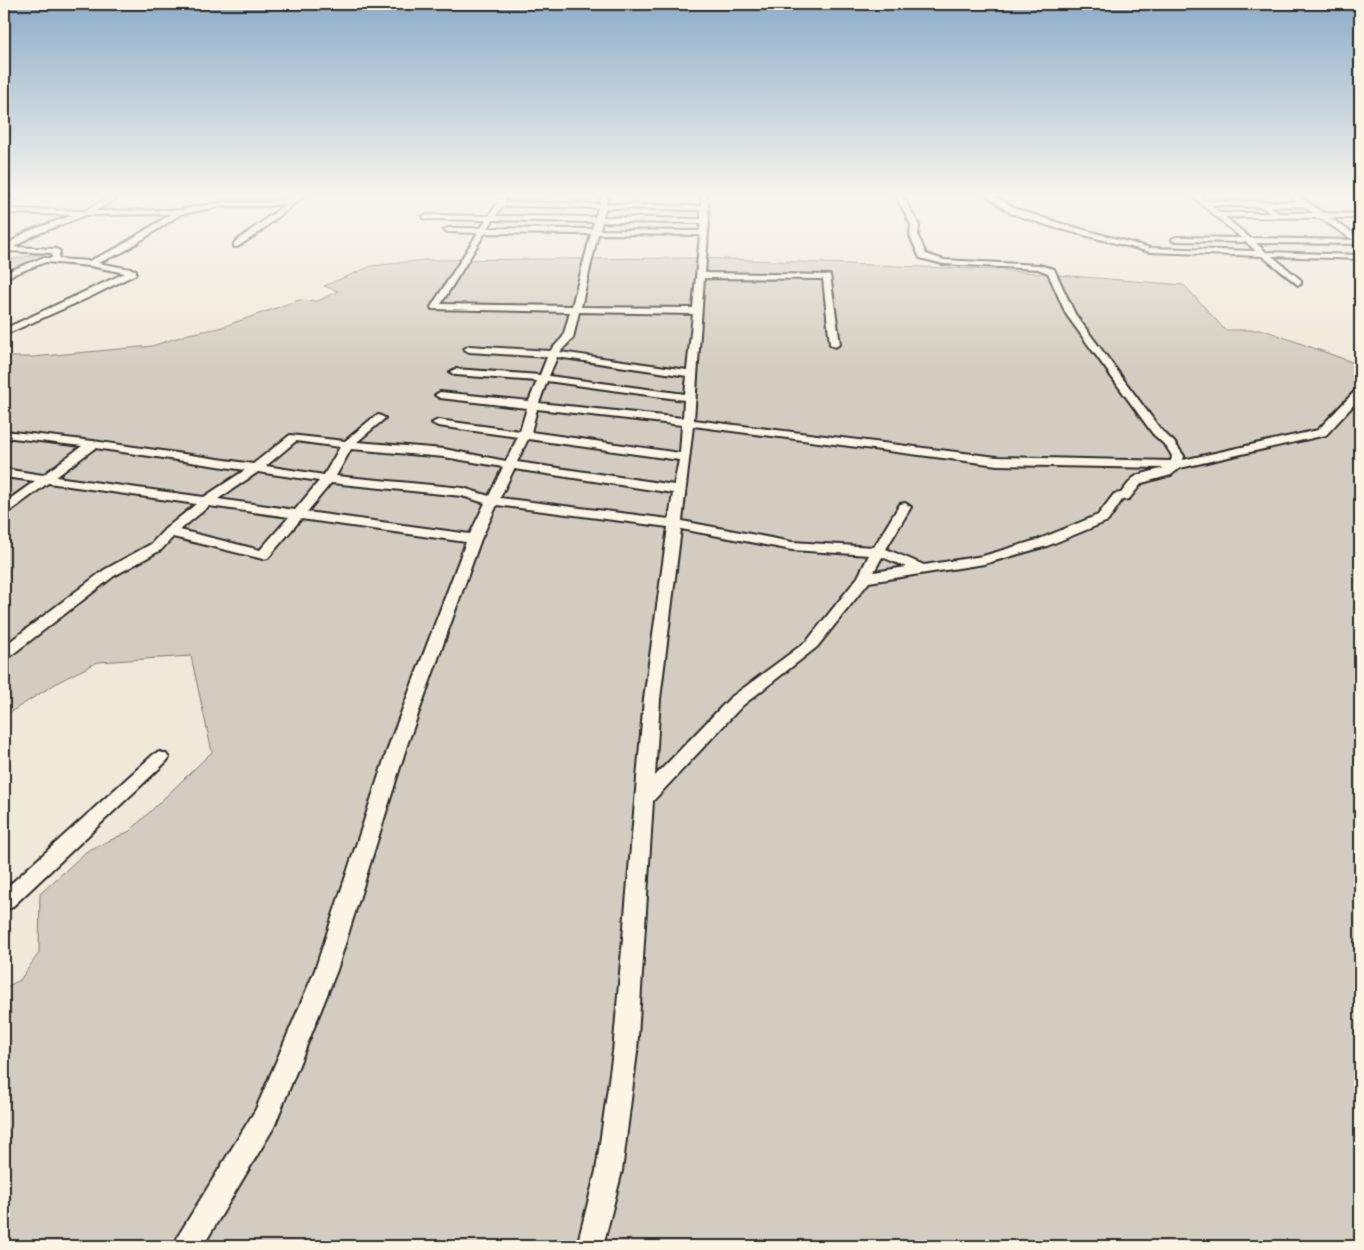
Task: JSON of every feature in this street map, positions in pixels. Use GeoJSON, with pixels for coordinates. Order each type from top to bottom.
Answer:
{"type":"FeatureCollection","features":[{"type":"Feature","properties":{"kind":"street"},"geometry":{"type":"LineString","coordinates":[[56,252],[57,261]]}},
{"type":"Feature","properties":{"kind":"street"},"geometry":{"type":"LineString","coordinates":[[90,264],[115,252]]}},
{"type":"Feature","properties":{"kind":"street"},"geometry":{"type":"LineString","coordinates":[[469,252],[435,306],[698,311]]}},
{"type":"Feature","properties":{"kind":"street"},"geometry":{"type":"LineString","coordinates":[[188,1246],[265,1118],[326,970],[398,745],[474,539],[525,434],[533,404],[554,354],[568,338],[588,252]]}},
{"type":"Feature","properties":{"kind":"street"},"geometry":{"type":"LineString","coordinates":[[590,1246],[609,1171],[625,1052],[652,699],[674,524],[685,457],[703,252]]}},
{"type":"Feature","properties":{"kind":"street"},"geometry":{"type":"LineString","coordinates":[[864,578],[984,560],[1042,543],[1103,518],[1118,497],[1125,496],[1138,480],[1148,476],[1161,475],[1171,470],[1176,465],[1178,456],[1170,444],[1157,432],[1071,314],[1051,270],[1039,266],[943,262],[923,256],[921,252]]}},
{"type":"Feature","properties":{"kind":"street"},"geometry":{"type":"LineString","coordinates":[[1217,252],[1360,257]]}},
{"type":"Feature","properties":{"kind":"street"},"geometry":{"type":"LineString","coordinates":[[1264,254],[1298,282]]}},
{"type":"Feature","properties":{"kind":"street"},"geometry":{"type":"LineString","coordinates":[[4,276],[45,260],[90,264],[133,272],[4,332]]}},
{"type":"Feature","properties":{"kind":"street"},"geometry":{"type":"LineString","coordinates":[[701,275],[827,277],[835,344]]}},
{"type":"Feature","properties":{"kind":"street"},"geometry":{"type":"LineString","coordinates":[[469,349],[554,354],[692,374]]}},
{"type":"Feature","properties":{"kind":"street"},"geometry":{"type":"LineString","coordinates":[[456,372],[545,378],[690,398]]}},
{"type":"Feature","properties":{"kind":"street"},"geometry":{"type":"LineString","coordinates":[[440,396],[533,404],[997,461],[1176,465],[1322,433],[1360,392]]}},
{"type":"Feature","properties":{"kind":"street"},"geometry":{"type":"LineString","coordinates":[[170,532],[263,555],[328,479],[347,446],[379,418]]}},
{"type":"Feature","properties":{"kind":"street"},"geometry":{"type":"LineString","coordinates":[[438,423],[685,457]]}},
{"type":"Feature","properties":{"kind":"street"},"geometry":{"type":"LineString","coordinates":[[4,434],[93,444],[328,479],[463,492],[492,501],[674,524],[792,546],[878,551],[922,569]]}},
{"type":"Feature","properties":{"kind":"street"},"geometry":{"type":"LineString","coordinates":[[4,653],[109,573],[156,546],[206,502],[256,468],[294,437],[347,446],[444,453],[510,465],[680,490]]}},
{"type":"Feature","properties":{"kind":"street"},"geometry":{"type":"LineString","coordinates":[[4,509],[93,444]]}},
{"type":"Feature","properties":{"kind":"street"},"geometry":{"type":"LineString","coordinates":[[4,472],[474,539]]}},
{"type":"Feature","properties":{"kind":"street"},"geometry":{"type":"LineString","coordinates":[[644,799],[736,702],[812,644],[864,578],[905,507]]}},
{"type":"Feature","properties":{"kind":"street"},"geometry":{"type":"LineString","coordinates":[[4,902],[160,758]]}},
{"type":"Feature","properties":{"kind":"shaded area"},"geometry":{"type":"Polygon","coordinates":[[[38,254],[46,256],[4,273],[4,261],[38,254]]]}},
{"type":"Feature","properties":{"kind":"shaded area"},"geometry":{"type":"Polygon","coordinates":[[[700,258],[996,270],[1184,285],[1225,330],[1264,330],[1360,365],[1360,1246],[4,1246],[4,988],[20,980],[39,953],[40,894],[87,851],[130,831],[212,752],[191,656],[98,662],[60,681],[4,716],[4,357],[33,357],[152,346],[189,334],[219,328],[299,300],[318,301],[338,291],[324,286],[372,266],[424,260],[700,258]]]}}]}
